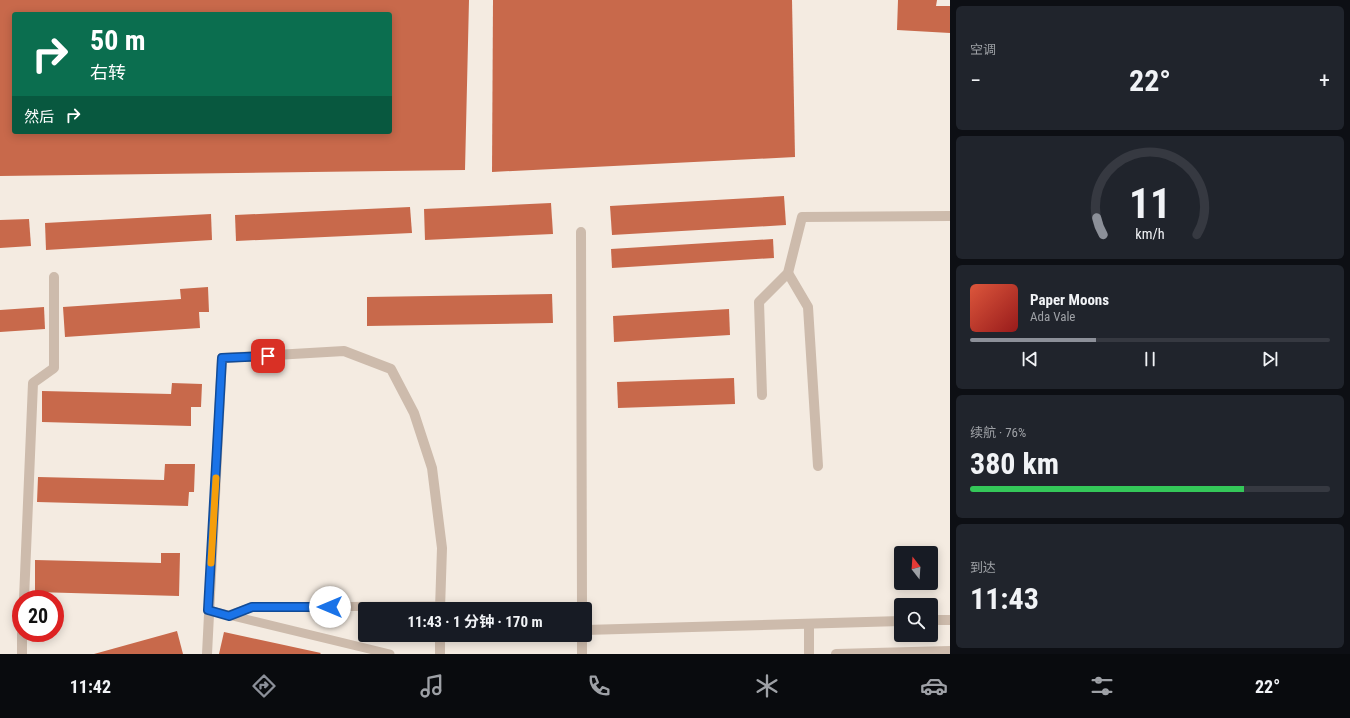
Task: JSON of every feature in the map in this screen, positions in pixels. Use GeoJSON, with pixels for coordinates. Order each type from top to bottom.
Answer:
{"type":"FeatureCollection","features":[{"type":"Feature","properties":{"kind":"street"},"geometry":{"type":"LineString","coordinates":[[762,395],[759,302],[788,273],[802,217],[950,216]]}},
{"type":"Feature","properties":{"kind":"street"},"geometry":{"type":"LineString","coordinates":[[581,232],[582,602]]}},
{"type":"Feature","properties":{"kind":"street"},"geometry":{"type":"LineString","coordinates":[[788,273],[808,307],[818,466]]}},
{"type":"Feature","properties":{"kind":"street"},"geometry":{"type":"LineString","coordinates":[[24,590],[32,383],[54,368],[54,277]]}},
{"type":"Feature","properties":{"kind":"street"},"geometry":{"type":"LineString","coordinates":[[207,654],[208,610],[222,358],[344,351],[391,369],[414,413],[432,468],[442,548],[440,602]]}},
{"type":"Feature","properties":{"kind":"street"},"geometry":{"type":"LineString","coordinates":[[938,620],[950,620]]}},
{"type":"Feature","properties":{"kind":"street"},"geometry":{"type":"LineString","coordinates":[[592,630],[894,621]]}},
{"type":"Feature","properties":{"kind":"street"},"geometry":{"type":"LineString","coordinates":[[809,624],[809,654]]}},
{"type":"Feature","properties":{"kind":"street"},"geometry":{"type":"LineString","coordinates":[[22,642],[22,654]]}},
{"type":"Feature","properties":{"kind":"street"},"geometry":{"type":"LineString","coordinates":[[440,642],[440,654]]}},
{"type":"Feature","properties":{"kind":"street"},"geometry":{"type":"LineString","coordinates":[[582,642],[582,654]]}},
{"type":"Feature","properties":{"kind":"street"},"geometry":{"type":"LineString","coordinates":[[836,654],[950,651]]}},
{"type":"Feature","properties":{"kind":"lane"},"geometry":{"type":"LineString","coordinates":[[229,616],[252,607],[358,608]]}},
{"type":"Feature","properties":{"kind":"lane"},"geometry":{"type":"LineString","coordinates":[[208,610],[390,654]]}},
{"type":"Feature","properties":{"kind":"building"},"geometry":{"type":"Polygon","coordinates":[[[0,0],[469,0],[465,170],[0,176],[0,0]]]}},
{"type":"Feature","properties":{"kind":"building"},"geometry":{"type":"Polygon","coordinates":[[[493,0],[792,0],[795,157],[492,172],[493,0]]]}},
{"type":"Feature","properties":{"kind":"building"},"geometry":{"type":"Polygon","coordinates":[[[898,0],[937,0],[936,6],[950,6],[950,33],[897,30],[898,0]]]}},
{"type":"Feature","properties":{"kind":"building"},"geometry":{"type":"Polygon","coordinates":[[[784,196],[786,225],[612,235],[610,206],[784,196]]]}},
{"type":"Feature","properties":{"kind":"building"},"geometry":{"type":"Polygon","coordinates":[[[551,203],[553,234],[425,240],[424,209],[551,203]]]}},
{"type":"Feature","properties":{"kind":"building"},"geometry":{"type":"Polygon","coordinates":[[[410,207],[412,233],[236,241],[235,215],[410,207]]]}},
{"type":"Feature","properties":{"kind":"building"},"geometry":{"type":"Polygon","coordinates":[[[211,214],[212,240],[46,250],[45,223],[211,214]]]}},
{"type":"Feature","properties":{"kind":"building"},"geometry":{"type":"Polygon","coordinates":[[[29,219],[31,246],[0,248],[0,220],[29,219]]]}},
{"type":"Feature","properties":{"kind":"building"},"geometry":{"type":"Polygon","coordinates":[[[773,239],[774,258],[612,268],[611,249],[773,239]]]}},
{"type":"Feature","properties":{"kind":"building"},"geometry":{"type":"Polygon","coordinates":[[[208,287],[209,312],[199,312],[200,328],[65,337],[63,307],[181,299],[180,289],[208,287]]]}},
{"type":"Feature","properties":{"kind":"building"},"geometry":{"type":"Polygon","coordinates":[[[552,294],[553,323],[367,326],[367,297],[552,294]]]}},
{"type":"Feature","properties":{"kind":"building"},"geometry":{"type":"Polygon","coordinates":[[[44,307],[45,329],[0,332],[0,310],[44,307]]]}},
{"type":"Feature","properties":{"kind":"building"},"geometry":{"type":"Polygon","coordinates":[[[729,309],[730,335],[614,342],[613,316],[729,309]]]}},
{"type":"Feature","properties":{"kind":"building"},"geometry":{"type":"Polygon","coordinates":[[[734,378],[735,404],[618,408],[617,382],[734,378]]]}},
{"type":"Feature","properties":{"kind":"building"},"geometry":{"type":"Polygon","coordinates":[[[172,383],[202,384],[201,407],[191,407],[191,426],[42,422],[42,391],[171,394],[172,383]]]}},
{"type":"Feature","properties":{"kind":"building"},"geometry":{"type":"Polygon","coordinates":[[[165,464],[195,464],[194,492],[189,492],[188,506],[37,502],[38,477],[164,480],[165,464]]]}},
{"type":"Feature","properties":{"kind":"building"},"geometry":{"type":"Polygon","coordinates":[[[161,553],[180,553],[179,596],[64,593],[64,590],[35,590],[35,560],[161,563],[161,553]]]}},
{"type":"Feature","properties":{"kind":"building"},"geometry":{"type":"Polygon","coordinates":[[[177,631],[183,654],[94,654],[177,631]]]}},
{"type":"Feature","properties":{"kind":"building"},"geometry":{"type":"Polygon","coordinates":[[[224,632],[321,653],[219,654],[224,632]]]}},
{"type":"Feature","properties":{"kind":"slow traffic"},"geometry":{"type":"LineString","coordinates":[[211,563],[216,478]]}},
{"type":"Feature","properties":{"kind":"route"},"geometry":{"type":"LineString","coordinates":[[268,356],[222,358],[208,610],[229,616],[252,607],[330,607]]}}]}
